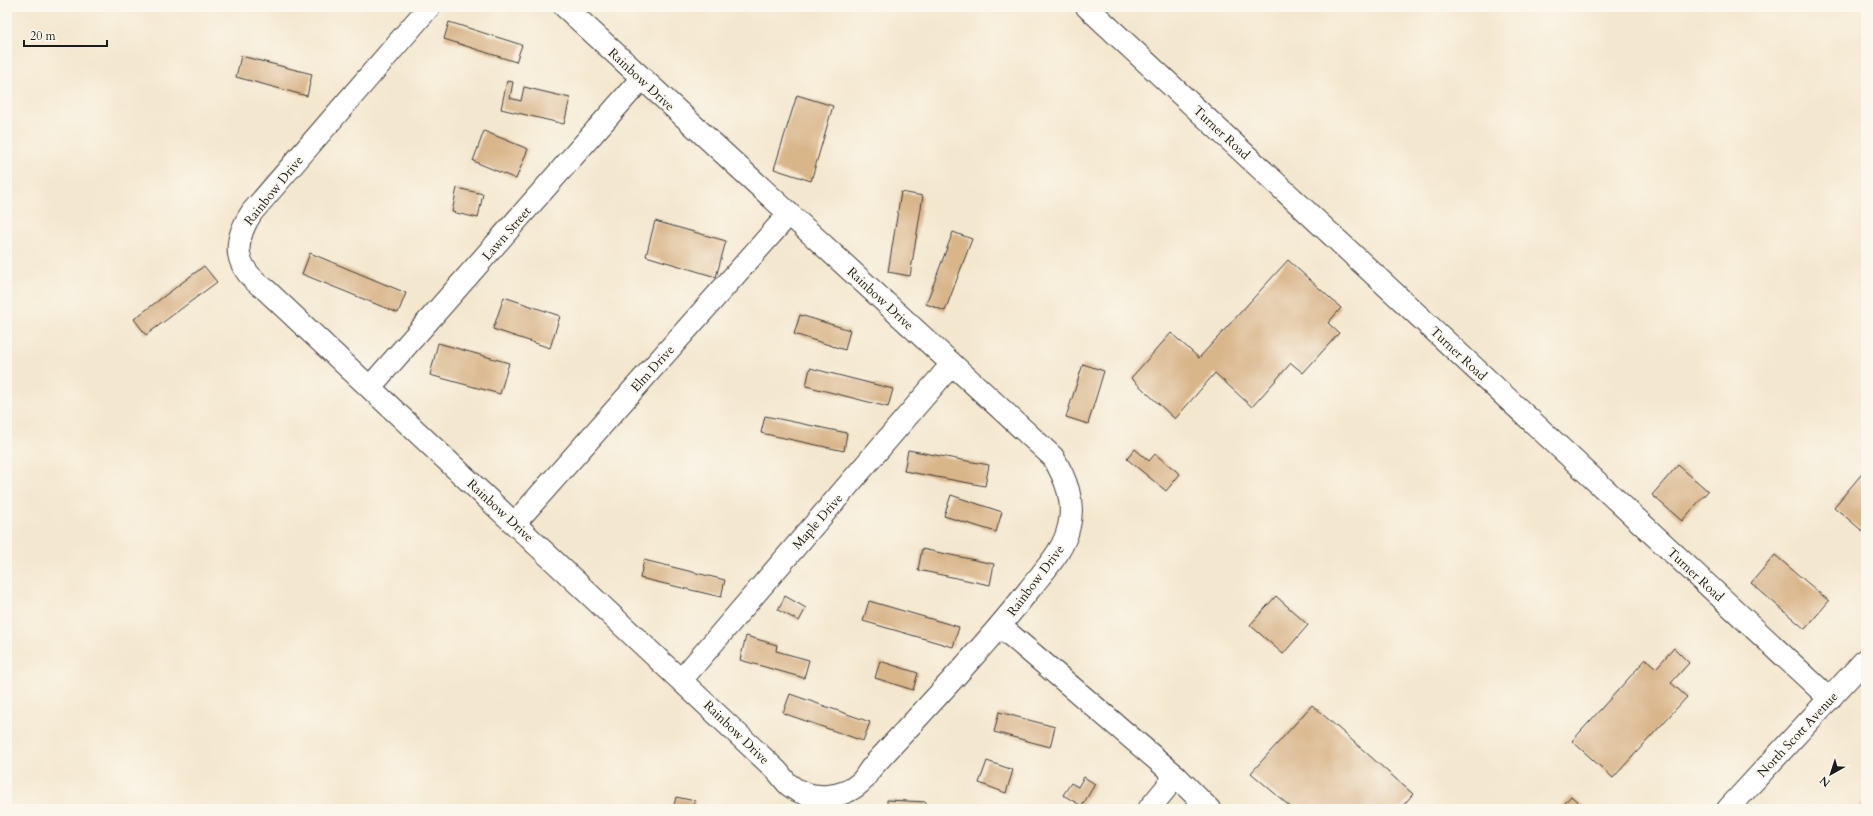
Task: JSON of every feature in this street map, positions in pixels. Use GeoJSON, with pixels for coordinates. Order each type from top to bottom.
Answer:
{"type":"FeatureCollection","features":[{"type":"Feature","properties":{"kind":"street","name":"Rainbow Drive"},"geometry":{"type":"LineString","coordinates":[[429,7],[252,212],[242,227],[238,246],[241,263],[251,279],[266,290],[516,523],[682,680],[789,784],[807,794],[824,797],[841,794],[860,783],[872,767],[1000,626],[1062,548],[1070,526],[1071,501],[1066,478],[1053,457],[565,7]]}},
{"type":"Feature","properties":{"kind":"street","name":"Turner Road"},"geometry":{"type":"LineString","coordinates":[[1087,7],[1830,699]]}},
{"type":"Feature","properties":{"kind":"street","name":"Lawn Street"},"geometry":{"type":"LineString","coordinates":[[370,387],[642,78]]}},
{"type":"Feature","properties":{"kind":"street","name":"Elm Drive"},"geometry":{"type":"LineString","coordinates":[[516,523],[789,214]]}},
{"type":"Feature","properties":{"kind":"street","name":"Maple Drive"},"geometry":{"type":"LineString","coordinates":[[682,680],[952,364]]}},
{"type":"Feature","properties":{"kind":"street","name":"Rainbow Drive"},"geometry":{"type":"LineString","coordinates":[[1000,626],[1176,776],[1210,809]]}},
{"type":"Feature","properties":{"kind":"street","name":"North Scott Avenue"},"geometry":{"type":"LineString","coordinates":[[1728,809],[1866,659]]}},
{"type":"Feature","properties":{"kind":"street"},"geometry":{"type":"LineString","coordinates":[[1149,809],[1176,776]]}},
{"type":"Feature","properties":{"kind":"building"},"geometry":{"type":"Polygon","coordinates":[[[449,22],[522,45],[516,62],[444,39],[449,22]]]}},
{"type":"Feature","properties":{"kind":"building"},"geometry":{"type":"Polygon","coordinates":[[[241,56],[312,74],[307,96],[236,77],[241,56]]]}},
{"type":"Feature","properties":{"kind":"building"},"geometry":{"type":"Polygon","coordinates":[[[507,81],[513,82],[510,98],[521,101],[524,87],[570,98],[564,124],[501,109],[507,81]]]}},
{"type":"Feature","properties":{"kind":"building"},"geometry":{"type":"Polygon","coordinates":[[[797,95],[833,106],[811,181],[774,169],[797,95]]]}},
{"type":"Feature","properties":{"kind":"building"},"geometry":{"type":"Polygon","coordinates":[[[484,131],[528,149],[516,179],[473,161],[484,131]]]}},
{"type":"Feature","properties":{"kind":"building"},"geometry":{"type":"Polygon","coordinates":[[[457,188],[483,194],[478,218],[452,212],[457,188]]]}},
{"type":"Feature","properties":{"kind":"building"},"geometry":{"type":"Polygon","coordinates":[[[901,192],[923,196],[910,276],[888,272],[901,192]]]}},
{"type":"Feature","properties":{"kind":"building"},"geometry":{"type":"Polygon","coordinates":[[[655,221],[726,241],[716,277],[646,256],[655,221]]]}},
{"type":"Feature","properties":{"kind":"building"},"geometry":{"type":"Polygon","coordinates":[[[953,232],[972,239],[945,311],[926,304],[953,232]]]}},
{"type":"Feature","properties":{"kind":"building"},"geometry":{"type":"Polygon","coordinates":[[[310,253],[406,293],[398,313],[302,274],[310,253]]]}},
{"type":"Feature","properties":{"kind":"building"},"geometry":{"type":"Polygon","coordinates":[[[1288,260],[1341,308],[1328,323],[1339,333],[1303,373],[1291,363],[1252,407],[1215,373],[1175,419],[1131,378],[1171,333],[1199,358],[1288,260]]]}},
{"type":"Feature","properties":{"kind":"building"},"geometry":{"type":"Polygon","coordinates":[[[204,266],[217,282],[146,335],[134,319],[204,266]]]}},
{"type":"Feature","properties":{"kind":"building"},"geometry":{"type":"Polygon","coordinates":[[[504,297],[560,316],[550,348],[493,329],[504,297]]]}},
{"type":"Feature","properties":{"kind":"building"},"geometry":{"type":"Polygon","coordinates":[[[800,315],[850,330],[845,350],[794,334],[800,315]]]}},
{"type":"Feature","properties":{"kind":"building"},"geometry":{"type":"Polygon","coordinates":[[[438,343],[509,363],[500,394],[430,375],[438,343]]]}},
{"type":"Feature","properties":{"kind":"building"},"geometry":{"type":"Polygon","coordinates":[[[1083,364],[1104,371],[1088,424],[1066,417],[1083,364]]]}},
{"type":"Feature","properties":{"kind":"building"},"geometry":{"type":"Polygon","coordinates":[[[810,368],[893,389],[888,407],[806,386],[810,368]]]}},
{"type":"Feature","properties":{"kind":"building"},"geometry":{"type":"Polygon","coordinates":[[[765,416],[847,433],[844,451],[761,433],[765,416]]]}},
{"type":"Feature","properties":{"kind":"building"},"geometry":{"type":"Polygon","coordinates":[[[1135,449],[1149,461],[1155,454],[1180,474],[1166,491],[1127,459],[1135,449]]]}},
{"type":"Feature","properties":{"kind":"building"},"geometry":{"type":"Polygon","coordinates":[[[908,450],[989,465],[985,486],[904,471],[908,450]]]}},
{"type":"Feature","properties":{"kind":"building"},"geometry":{"type":"Polygon","coordinates":[[[1678,465],[1708,491],[1682,521],[1652,495],[1678,465]]]}},
{"type":"Feature","properties":{"kind":"building"},"geometry":{"type":"Polygon","coordinates":[[[1866,469],[1866,534],[1834,507],[1866,469]]]}},
{"type":"Feature","properties":{"kind":"building"},"geometry":{"type":"Polygon","coordinates":[[[951,495],[1002,512],[996,532],[944,516],[951,495]]]}},
{"type":"Feature","properties":{"kind":"building"},"geometry":{"type":"Polygon","coordinates":[[[922,549],[994,564],[990,585],[918,570],[922,549]]]}},
{"type":"Feature","properties":{"kind":"building"},"geometry":{"type":"Polygon","coordinates":[[[1775,555],[1829,601],[1805,629],[1751,583],[1775,555]]]}},
{"type":"Feature","properties":{"kind":"building"},"geometry":{"type":"Polygon","coordinates":[[[644,560],[725,580],[721,597],[640,578],[644,560]]]}},
{"type":"Feature","properties":{"kind":"building"},"geometry":{"type":"Polygon","coordinates":[[[785,596],[806,608],[799,621],[778,610],[785,596]]]}},
{"type":"Feature","properties":{"kind":"building"},"geometry":{"type":"Polygon","coordinates":[[[1276,596],[1308,625],[1283,654],[1250,625],[1276,596]]]}},
{"type":"Feature","properties":{"kind":"building"},"geometry":{"type":"Polygon","coordinates":[[[869,601],[959,627],[953,647],[863,621],[869,601]]]}},
{"type":"Feature","properties":{"kind":"building"},"geometry":{"type":"Polygon","coordinates":[[[746,636],[777,645],[776,651],[809,660],[804,678],[740,660],[746,636]]]}},
{"type":"Feature","properties":{"kind":"building"},"geometry":{"type":"Polygon","coordinates":[[[1674,648],[1689,663],[1671,683],[1687,697],[1613,778],[1572,741],[1646,659],[1656,668],[1674,648]]]}},
{"type":"Feature","properties":{"kind":"building"},"geometry":{"type":"Polygon","coordinates":[[[880,661],[918,673],[913,690],[875,678],[880,661]]]}},
{"type":"Feature","properties":{"kind":"building"},"geometry":{"type":"Polygon","coordinates":[[[790,694],[870,722],[863,741],[783,713],[790,694]]]}},
{"type":"Feature","properties":{"kind":"building"},"geometry":{"type":"Polygon","coordinates":[[[1312,705],[1413,794],[1400,809],[1293,809],[1251,773],[1312,705]]]}},
{"type":"Feature","properties":{"kind":"building"},"geometry":{"type":"Polygon","coordinates":[[[999,712],[1055,727],[1050,747],[994,732],[999,712]]]}},
{"type":"Feature","properties":{"kind":"building"},"geometry":{"type":"Polygon","coordinates":[[[987,761],[1013,770],[1006,793],[979,783],[987,761]]]}},
{"type":"Feature","properties":{"kind":"building"},"geometry":{"type":"Polygon","coordinates":[[[1084,777],[1095,784],[1082,806],[1063,795],[1071,783],[1078,787],[1084,777]]]}},
{"type":"Feature","properties":{"kind":"building"},"geometry":{"type":"Polygon","coordinates":[[[1571,796],[1586,809],[1560,809],[1571,796]]]}},
{"type":"Feature","properties":{"kind":"building"},"geometry":{"type":"Polygon","coordinates":[[[676,797],[695,801],[694,809],[673,809],[676,797]]]}},
{"type":"Feature","properties":{"kind":"building"},"geometry":{"type":"Polygon","coordinates":[[[1866,799],[1866,809],[1857,809],[1866,799]]]}},
{"type":"Feature","properties":{"kind":"building"},"geometry":{"type":"Polygon","coordinates":[[[887,800],[926,802],[926,809],[887,809],[887,800]]]}}]}
